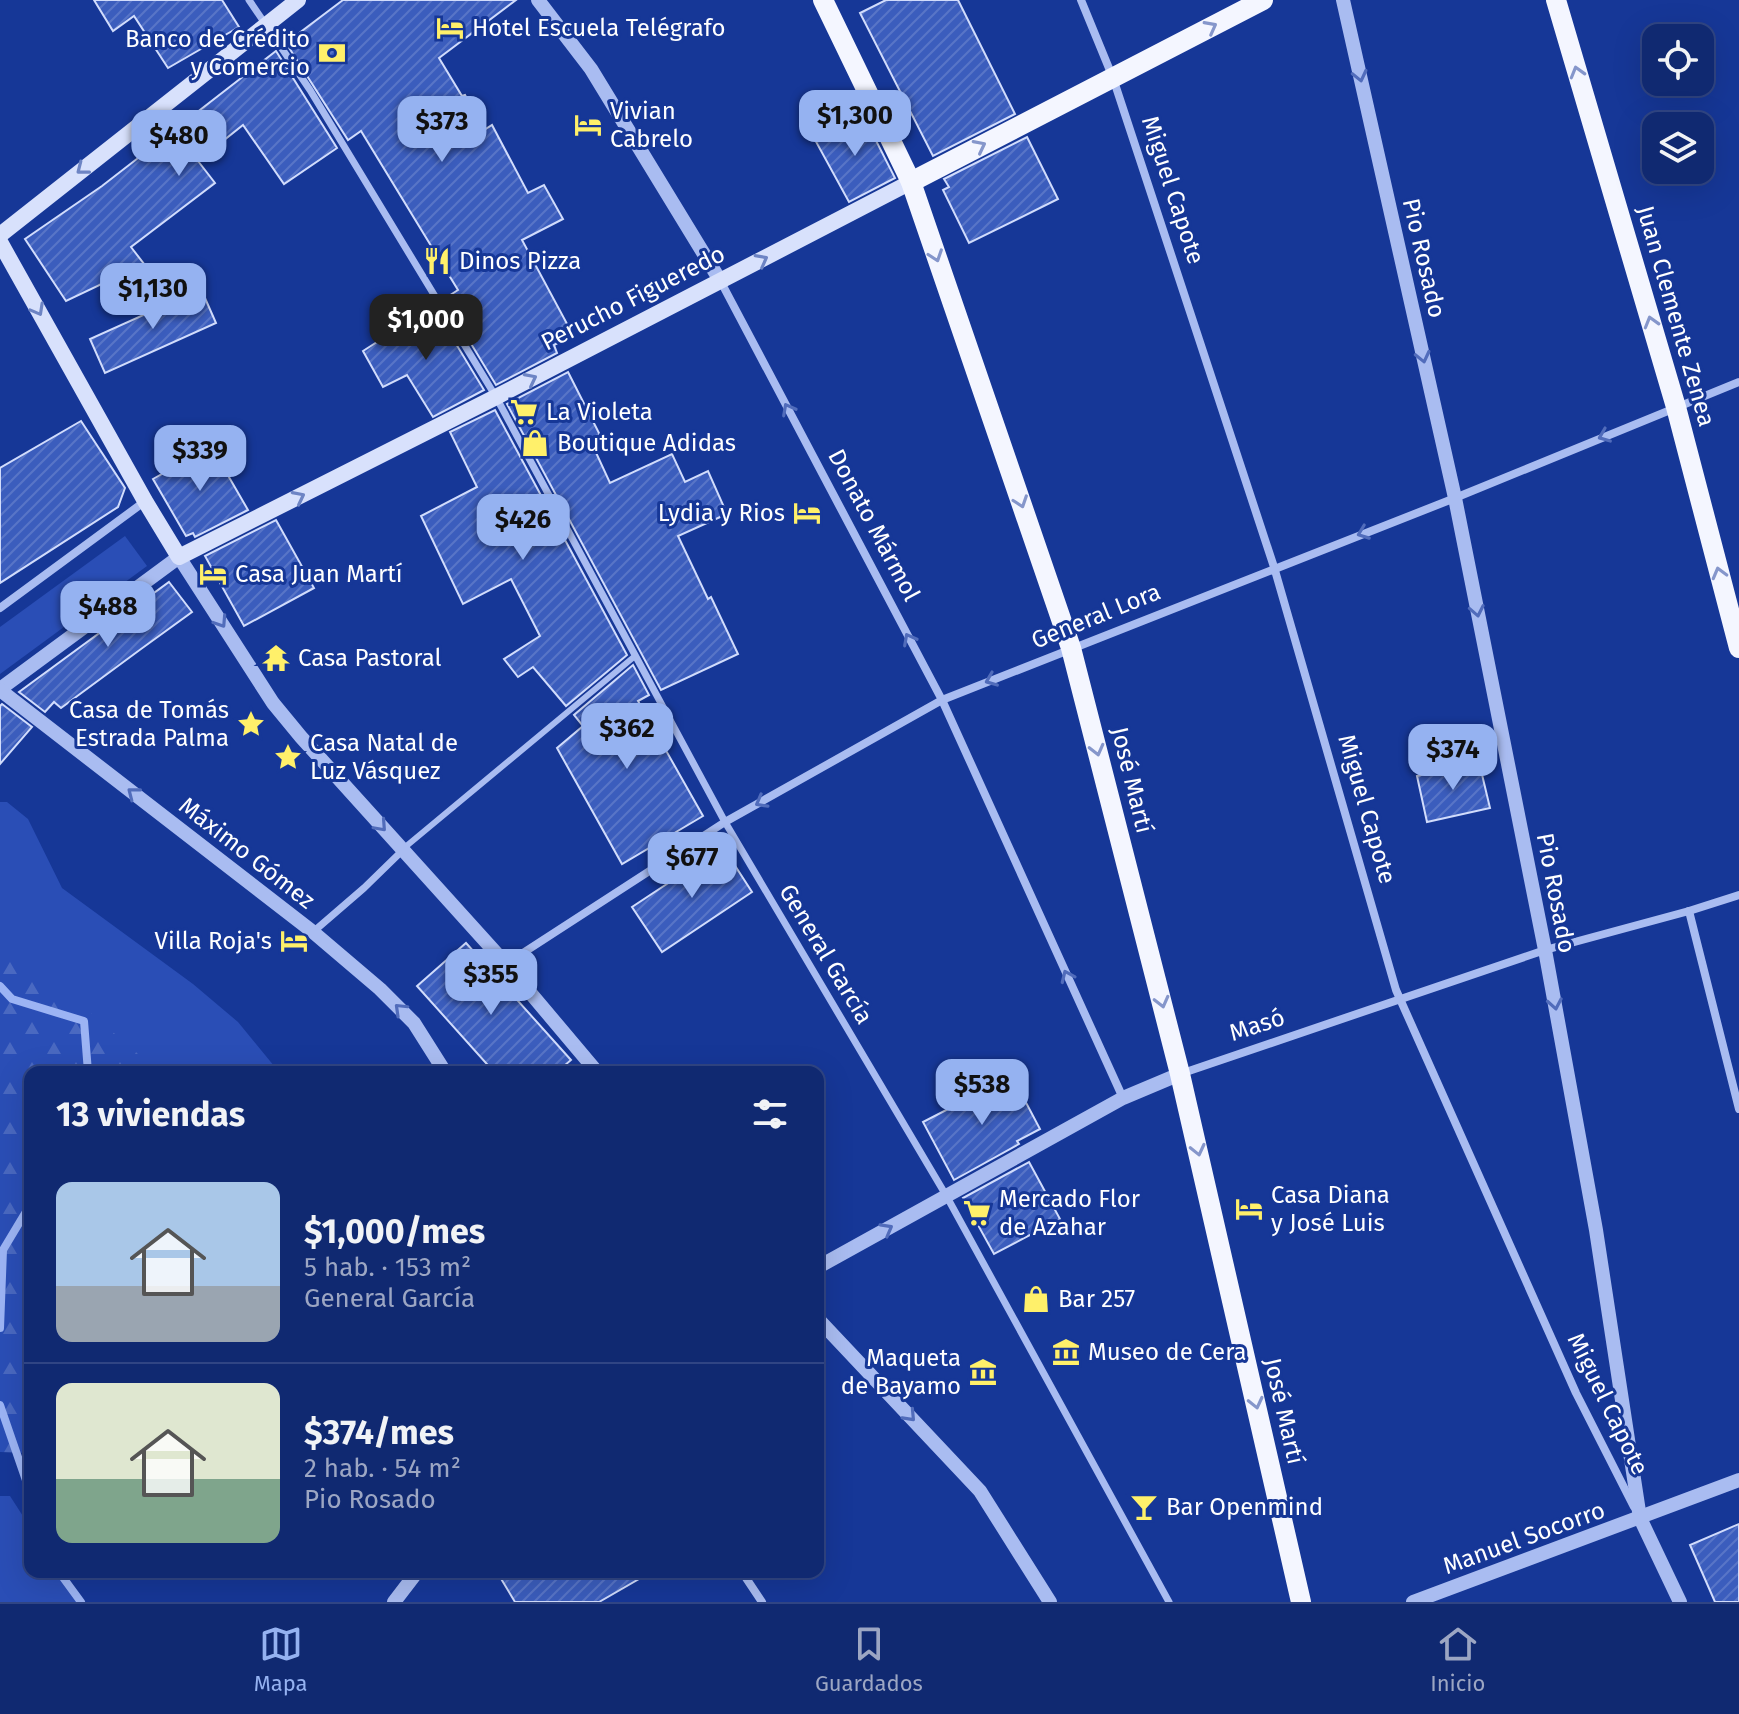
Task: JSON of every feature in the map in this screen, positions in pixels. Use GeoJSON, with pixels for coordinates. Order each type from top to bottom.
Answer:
{"type":"FeatureCollection","features":[{"type":"Feature","properties":{"kind":"main road"},"geometry":{"type":"LineString","coordinates":[[0,235],[298,0]]}},
{"type":"Feature","properties":{"kind":"main road","name":"José Martí"},"geometry":{"type":"LineString","coordinates":[[823,0],[911,182],[1071,648],[1180,1074],[1301,1602]]}},
{"type":"Feature","properties":{"kind":"main road","name":"Perucho Figueredo"},"geometry":{"type":"LineString","coordinates":[[179,557],[721,282],[1263,0]]}},
{"type":"Feature","properties":{"kind":"main road","name":"Juan Clemente Zenea"},"geometry":{"type":"LineString","coordinates":[[1556,0],[1676,407],[1739,648]]}},
{"type":"Feature","properties":{"kind":"main road"},"geometry":{"type":"LineString","coordinates":[[0,242],[179,557]]}},
{"type":"Feature","properties":{"kind":"street","name":"General García"},"geometry":{"type":"LineString","coordinates":[[249,0],[318,103],[496,397],[725,822],[947,1197],[1169,1602]]}},
{"type":"Feature","properties":{"kind":"street","name":"Donato Mármol"},"geometry":{"type":"LineString","coordinates":[[538,0],[591,69],[721,282],[942,700],[1123,1098]]}},
{"type":"Feature","properties":{"kind":"street","name":"Miguel Capote"},"geometry":{"type":"LineString","coordinates":[[1081,0],[1113,78],[1274,567],[1401,1000],[1576,1393],[1680,1602]]}},
{"type":"Feature","properties":{"kind":"street","name":"Pio Rosado"},"geometry":{"type":"LineString","coordinates":[[1343,0],[1455,498],[1545,950],[1596,1230],[1640,1518]]}},
{"type":"Feature","properties":{"kind":"street","name":"General Lora"},"geometry":{"type":"LineString","coordinates":[[506,964],[725,822],[942,700],[1455,498],[1739,382]]}},
{"type":"Feature","properties":{"kind":"street"},"geometry":{"type":"LineString","coordinates":[[0,608],[145,501]]}},
{"type":"Feature","properties":{"kind":"street"},"geometry":{"type":"LineString","coordinates":[[179,557],[273,703],[506,964],[588,1066]]}},
{"type":"Feature","properties":{"kind":"street","name":"Perucho Figueredo"},"geometry":{"type":"LineString","coordinates":[[0,689],[179,557]]}},
{"type":"Feature","properties":{"kind":"street","name":"Máximo Gómez"},"geometry":{"type":"LineString","coordinates":[[0,689],[313,932],[380,989],[414,1023],[441,1066]]}},
{"type":"Feature","properties":{"kind":"street"},"geometry":{"type":"LineString","coordinates":[[313,932],[403,850]]}},
{"type":"Feature","properties":{"kind":"street","name":"Masó"},"geometry":{"type":"LineString","coordinates":[[824,1264],[1123,1098],[1180,1074],[1545,950],[1739,895]]}},
{"type":"Feature","properties":{"kind":"street"},"geometry":{"type":"LineString","coordinates":[[1689,911],[1739,1109]]}},
{"type":"Feature","properties":{"kind":"street"},"geometry":{"type":"LineString","coordinates":[[824,1325],[980,1491],[1050,1602]]}},
{"type":"Feature","properties":{"kind":"street","name":"Manuel Socorro"},"geometry":{"type":"LineString","coordinates":[[1413,1602],[1739,1480]]}},
{"type":"Feature","properties":{"kind":"street"},"geometry":{"type":"LineString","coordinates":[[394,1602],[412,1578]]}},
{"type":"Feature","properties":{"kind":"street"},"geometry":{"type":"LineString","coordinates":[[746,1578],[762,1602]]}},
{"type":"Feature","properties":{"kind":"lane"},"geometry":{"type":"LineString","coordinates":[[403,850],[635,656]]}},
{"type":"Feature","properties":{"kind":"green space"},"geometry":{"type":"Polygon","coordinates":[[[125,536],[147,566],[0,674],[0,627],[125,536]]]}},
{"type":"Feature","properties":{"kind":"green space"},"geometry":{"type":"Polygon","coordinates":[[[0,802],[7,802],[28,819],[62,888],[193,984],[238,1022],[274,1066],[82,1066],[0,986],[0,802]]]}},
{"type":"Feature","properties":{"kind":"green space"},"geometry":{"type":"Polygon","coordinates":[[[0,959],[36,966],[149,1066],[24,1066],[24,1453],[0,1452],[0,959]]]}},
{"type":"Feature","properties":{"kind":"green space"},"geometry":{"type":"Polygon","coordinates":[[[0,1496],[10,1496],[24,1518],[24,1578],[63,1578],[81,1602],[0,1602],[0,1496]]]}},
{"type":"Feature","properties":{"kind":"building"},"geometry":{"type":"Polygon","coordinates":[[[94,0],[222,0],[239,27],[168,68],[134,16],[113,31],[94,0]]]}},
{"type":"Feature","properties":{"kind":"building"},"geometry":{"type":"Polygon","coordinates":[[[343,0],[516,0],[439,58],[462,96],[465,95],[484,130],[492,125],[528,193],[544,185],[563,219],[522,240],[573,335],[554,345],[557,353],[496,385],[444,299],[458,290],[361,131],[348,140],[286,43],[343,0]]]}},
{"type":"Feature","properties":{"kind":"building"},"geometry":{"type":"Polygon","coordinates":[[[886,0],[958,0],[1015,114],[933,156],[860,13],[886,0]]]}},
{"type":"Feature","properties":{"kind":"building"},"geometry":{"type":"Polygon","coordinates":[[[276,51],[337,148],[284,184],[243,125],[198,161],[215,183],[131,247],[144,264],[66,301],[25,239],[102,186],[276,51]]]}},
{"type":"Feature","properties":{"kind":"building"},"geometry":{"type":"Polygon","coordinates":[[[862,113],[895,178],[849,202],[814,138],[862,113]]]}},
{"type":"Feature","properties":{"kind":"building"},"geometry":{"type":"Polygon","coordinates":[[[1027,137],[1058,199],[969,243],[943,190],[949,187],[944,179],[1027,137]]]}},
{"type":"Feature","properties":{"kind":"building"},"geometry":{"type":"Polygon","coordinates":[[[201,289],[216,323],[105,373],[90,339],[201,289]]]}},
{"type":"Feature","properties":{"kind":"building"},"geometry":{"type":"Polygon","coordinates":[[[433,306],[484,390],[433,417],[407,375],[383,387],[363,351],[433,306]]]}},
{"type":"Feature","properties":{"kind":"building"},"geometry":{"type":"Polygon","coordinates":[[[568,372],[602,439],[592,444],[610,483],[672,454],[685,482],[708,471],[727,514],[678,536],[738,654],[661,690],[507,404],[568,372]]]}},
{"type":"Feature","properties":{"kind":"building"},"geometry":{"type":"Polygon","coordinates":[[[495,410],[627,655],[566,706],[533,667],[518,677],[504,659],[540,636],[511,579],[463,604],[421,516],[477,487],[450,432],[495,410]]]}},
{"type":"Feature","properties":{"kind":"building"},"geometry":{"type":"Polygon","coordinates":[[[81,421],[125,488],[118,507],[0,583],[0,468],[81,421]]]}},
{"type":"Feature","properties":{"kind":"building"},"geometry":{"type":"Polygon","coordinates":[[[211,446],[248,510],[195,537],[193,533],[186,536],[153,479],[211,446]]]}},
{"type":"Feature","properties":{"kind":"building"},"geometry":{"type":"Polygon","coordinates":[[[276,520],[314,588],[244,626],[205,556],[276,520]]]}},
{"type":"Feature","properties":{"kind":"building"},"geometry":{"type":"Polygon","coordinates":[[[169,582],[192,612],[61,708],[54,702],[45,712],[19,692],[169,582]]]}},
{"type":"Feature","properties":{"kind":"building"},"geometry":{"type":"Polygon","coordinates":[[[633,665],[649,695],[638,701],[703,816],[622,864],[557,748],[583,726],[574,715],[633,665]]]}},
{"type":"Feature","properties":{"kind":"building"},"geometry":{"type":"Polygon","coordinates":[[[2,704],[32,727],[0,764],[0,706],[2,704]]]}},
{"type":"Feature","properties":{"kind":"building"},"geometry":{"type":"Polygon","coordinates":[[[1479,762],[1490,808],[1427,822],[1417,776],[1479,762]]]}},
{"type":"Feature","properties":{"kind":"building"},"geometry":{"type":"Polygon","coordinates":[[[723,847],[752,892],[662,952],[632,907],[723,847]]]}},
{"type":"Feature","properties":{"kind":"building"},"geometry":{"type":"Polygon","coordinates":[[[466,943],[571,1060],[564,1066],[489,1066],[417,986],[466,943]]]}},
{"type":"Feature","properties":{"kind":"building"},"geometry":{"type":"Polygon","coordinates":[[[1012,1076],[1040,1129],[954,1180],[923,1122],[1012,1076]]]}},
{"type":"Feature","properties":{"kind":"building"},"geometry":{"type":"Polygon","coordinates":[[[1029,1162],[1060,1219],[994,1254],[963,1198],[1029,1162]]]}},
{"type":"Feature","properties":{"kind":"building"},"geometry":{"type":"Polygon","coordinates":[[[1739,1524],[1739,1602],[1715,1602],[1690,1545],[1739,1524]]]}},
{"type":"Feature","properties":{"kind":"building"},"geometry":{"type":"Polygon","coordinates":[[[501,1578],[641,1578],[599,1602],[515,1602],[501,1578]]]}},
{"type":"Feature","properties":{"kind":"waterway"},"geometry":{"type":"LineString","coordinates":[[0,986],[12,999],[84,1021],[88,1066]]}},
{"type":"Feature","properties":{"kind":"waterway"},"geometry":{"type":"LineString","coordinates":[[0,1328],[3,1250],[24,1215]]}},
{"type":"Feature","properties":{"kind":"waterway"},"geometry":{"type":"LineString","coordinates":[[0,1405],[24,1475]]}},
{"type":"Feature","properties":{"kind":"waterway"},"geometry":{"type":"LineString","coordinates":[[63,1578],[81,1602]]}},
{"type":"Feature","properties":{"kind":"place","name":"Hotel Escuela Telégrafo"},"geometry":{"type":"Point","coordinates":[450,28]}},
{"type":"Feature","properties":{"kind":"place","name":"Banco de Crédito y Comercio"},"geometry":{"type":"Point","coordinates":[332,53]}},
{"type":"Feature","properties":{"kind":"place","name":"Vivian Cabrelo"},"geometry":{"type":"Point","coordinates":[588,125]}},
{"type":"Feature","properties":{"kind":"place","name":"Dinos Pizza"},"geometry":{"type":"Point","coordinates":[437,261]}},
{"type":"Feature","properties":{"kind":"place","name":"La Violeta"},"geometry":{"type":"Point","coordinates":[524,412]}},
{"type":"Feature","properties":{"kind":"place","name":"Boutique Adidas"},"geometry":{"type":"Point","coordinates":[535,443]}},
{"type":"Feature","properties":{"kind":"place","name":"Lydia y Rios"},"geometry":{"type":"Point","coordinates":[807,513]}},
{"type":"Feature","properties":{"kind":"place","name":"Casa Juan Martí"},"geometry":{"type":"Point","coordinates":[213,574]}},
{"type":"Feature","properties":{"kind":"place","name":"Casa Pastoral"},"geometry":{"type":"Point","coordinates":[276,658]}},
{"type":"Feature","properties":{"kind":"place","name":"Casa de Tomás Estrada Palma"},"geometry":{"type":"Point","coordinates":[251,724]}},
{"type":"Feature","properties":{"kind":"place","name":"Casa Natal de Luz Vásquez"},"geometry":{"type":"Point","coordinates":[288,757]}},
{"type":"Feature","properties":{"kind":"place","name":"Villa Roja's"},"geometry":{"type":"Point","coordinates":[294,941]}},
{"type":"Feature","properties":{"kind":"place","name":"Casa Diana y José Luis"},"geometry":{"type":"Point","coordinates":[1249,1209]}},
{"type":"Feature","properties":{"kind":"place","name":"Mercado Flor de Azahar"},"geometry":{"type":"Point","coordinates":[977,1213]}},
{"type":"Feature","properties":{"kind":"place","name":"Bar 257"},"geometry":{"type":"Point","coordinates":[1036,1299]}},
{"type":"Feature","properties":{"kind":"place","name":"Museo de Cera"},"geometry":{"type":"Point","coordinates":[1066,1352]}},
{"type":"Feature","properties":{"kind":"place","name":"Maqueta de Bayamo"},"geometry":{"type":"Point","coordinates":[983,1372]}},
{"type":"Feature","properties":{"kind":"place","name":"Bar Openmind"},"geometry":{"type":"Point","coordinates":[1144,1507]}}]}
